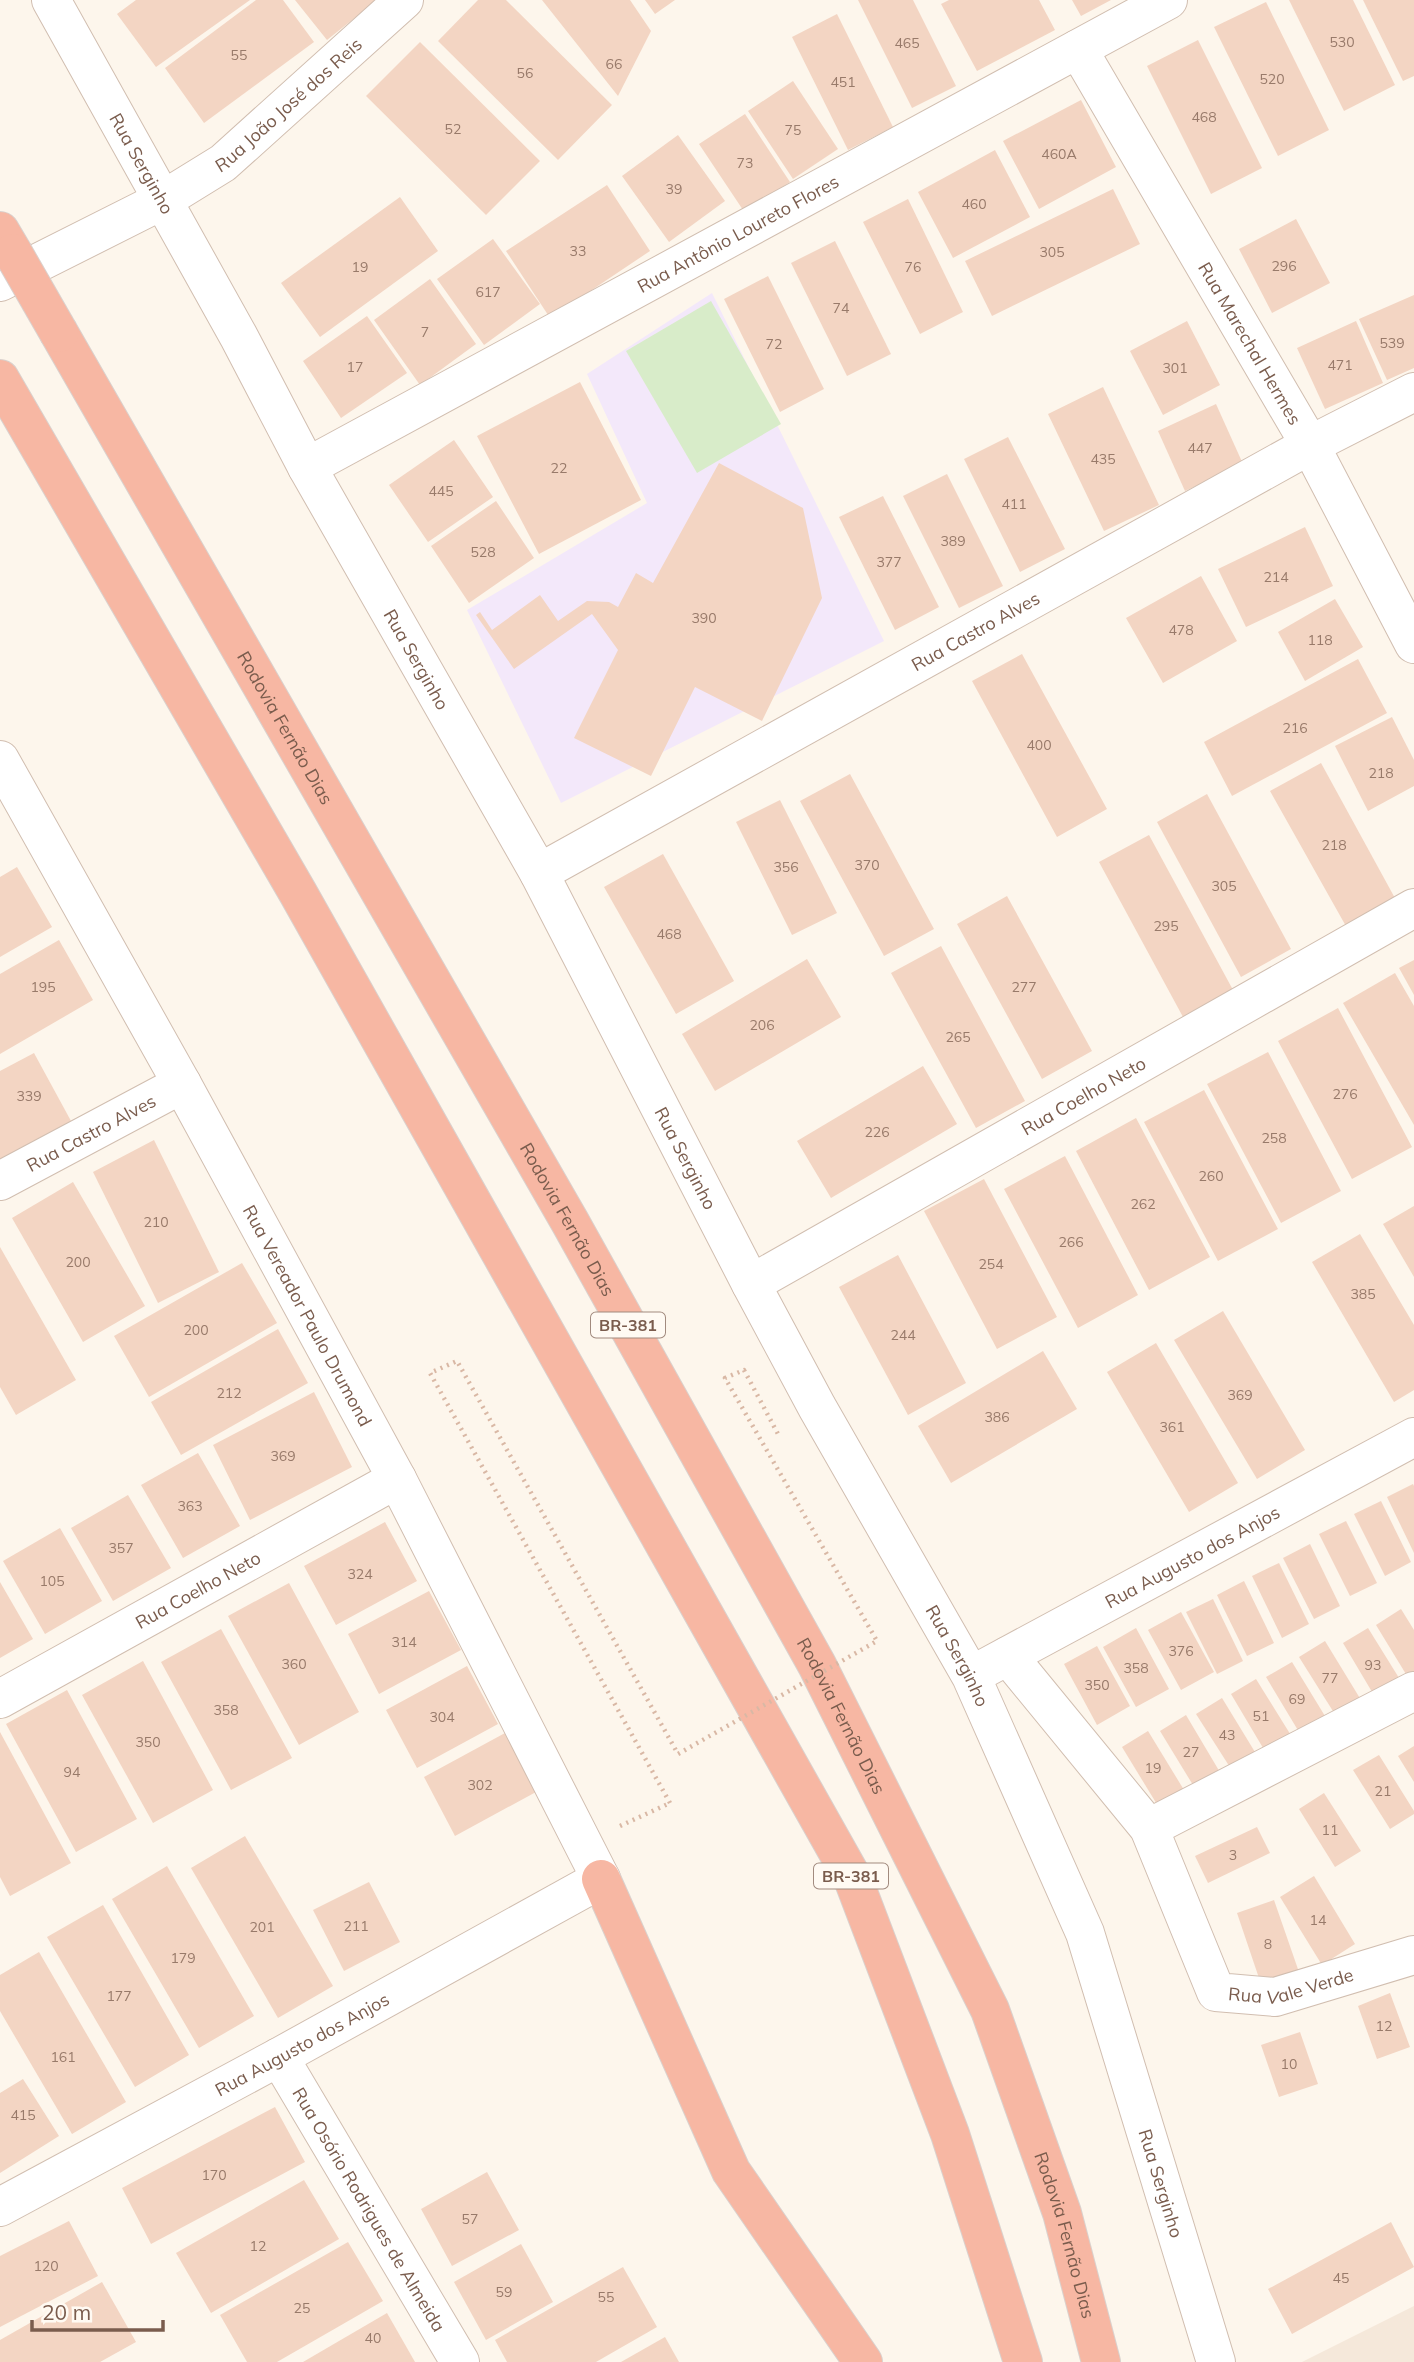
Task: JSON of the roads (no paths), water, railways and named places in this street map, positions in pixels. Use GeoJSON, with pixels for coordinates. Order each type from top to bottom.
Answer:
{"type":"FeatureCollection","features":[{"type":"Feature","properties":{"kind":"highway","name":"Rodovia Fernão Dias"},"geometry":{"type":"LineString","coordinates":[[4,256],[59,333],[570,1222],[817,1665],[990,2010],[1062,2213],[1101,2362]]}},
{"type":"Feature","properties":{"kind":"highway","name":"BR-381"},"geometry":{"type":"LineString","coordinates":[[0,379],[298,893],[853,1879],[950,2134],[1023,2362]]}},
{"type":"Feature","properties":{"kind":"highway"},"geometry":{"type":"LineString","coordinates":[[601,1879],[731,2171],[863,2362]]}},
{"type":"Feature","properties":{"kind":"street","name":"Rua Serginho"},"geometry":{"type":"LineString","coordinates":[[51,0],[307,467],[540,873],[751,1284],[824,1419],[971,1676],[1084,1933],[1216,2362]]}},
{"type":"Feature","properties":{"kind":"street","name":"Rua João José dos Reis"},"geometry":{"type":"LineString","coordinates":[[4,256],[163,200],[223,163],[404,0]]}},
{"type":"Feature","properties":{"kind":"street","name":"Rua Antônio Loureto Flores"},"geometry":{"type":"LineString","coordinates":[[307,467],[1168,0]]}},
{"type":"Feature","properties":{"kind":"street","name":"Rua Marechal Hermes"},"geometry":{"type":"LineString","coordinates":[[1079,49],[1310,446],[1414,644]]}},
{"type":"Feature","properties":{"kind":"street","name":"Rua Castro Alves"},"geometry":{"type":"LineString","coordinates":[[540,873],[1310,446],[1414,392]]}},
{"type":"Feature","properties":{"kind":"street","name":"Rua Vereador Paulo Drumond"},"geometry":{"type":"LineString","coordinates":[[0,760],[182,1084],[397,1479],[601,1879]]}},
{"type":"Feature","properties":{"kind":"street","name":"Rua Coelho Neto"},"geometry":{"type":"LineString","coordinates":[[751,1284],[1414,908]]}},
{"type":"Feature","properties":{"kind":"street","name":"Rua Castro Alves"},"geometry":{"type":"LineString","coordinates":[[0,1181],[182,1084]]}},
{"type":"Feature","properties":{"kind":"street","name":"Rua Augusto dos Anjos"},"geometry":{"type":"LineString","coordinates":[[971,1676],[1414,1437]]}},
{"type":"Feature","properties":{"kind":"street","name":"Rua Coelho Neto"},"geometry":{"type":"LineString","coordinates":[[0,1699],[397,1479]]}},
{"type":"Feature","properties":{"kind":"street"},"geometry":{"type":"LineString","coordinates":[[1008,1656],[1149,1828],[1414,1691]]}},
{"type":"Feature","properties":{"kind":"street","name":"Rua Vale Verde"},"geometry":{"type":"LineString","coordinates":[[1149,1828],[1216,1992],[1275,1997],[1414,1955]]}},
{"type":"Feature","properties":{"kind":"street","name":"Rua Augusto dos Anjos"},"geometry":{"type":"LineString","coordinates":[[0,2207],[601,1879]]}},
{"type":"Feature","properties":{"kind":"street","name":"Rua Osório Rodrigues de Almeida"},"geometry":{"type":"LineString","coordinates":[[279,2057],[460,2362]]}}]}
